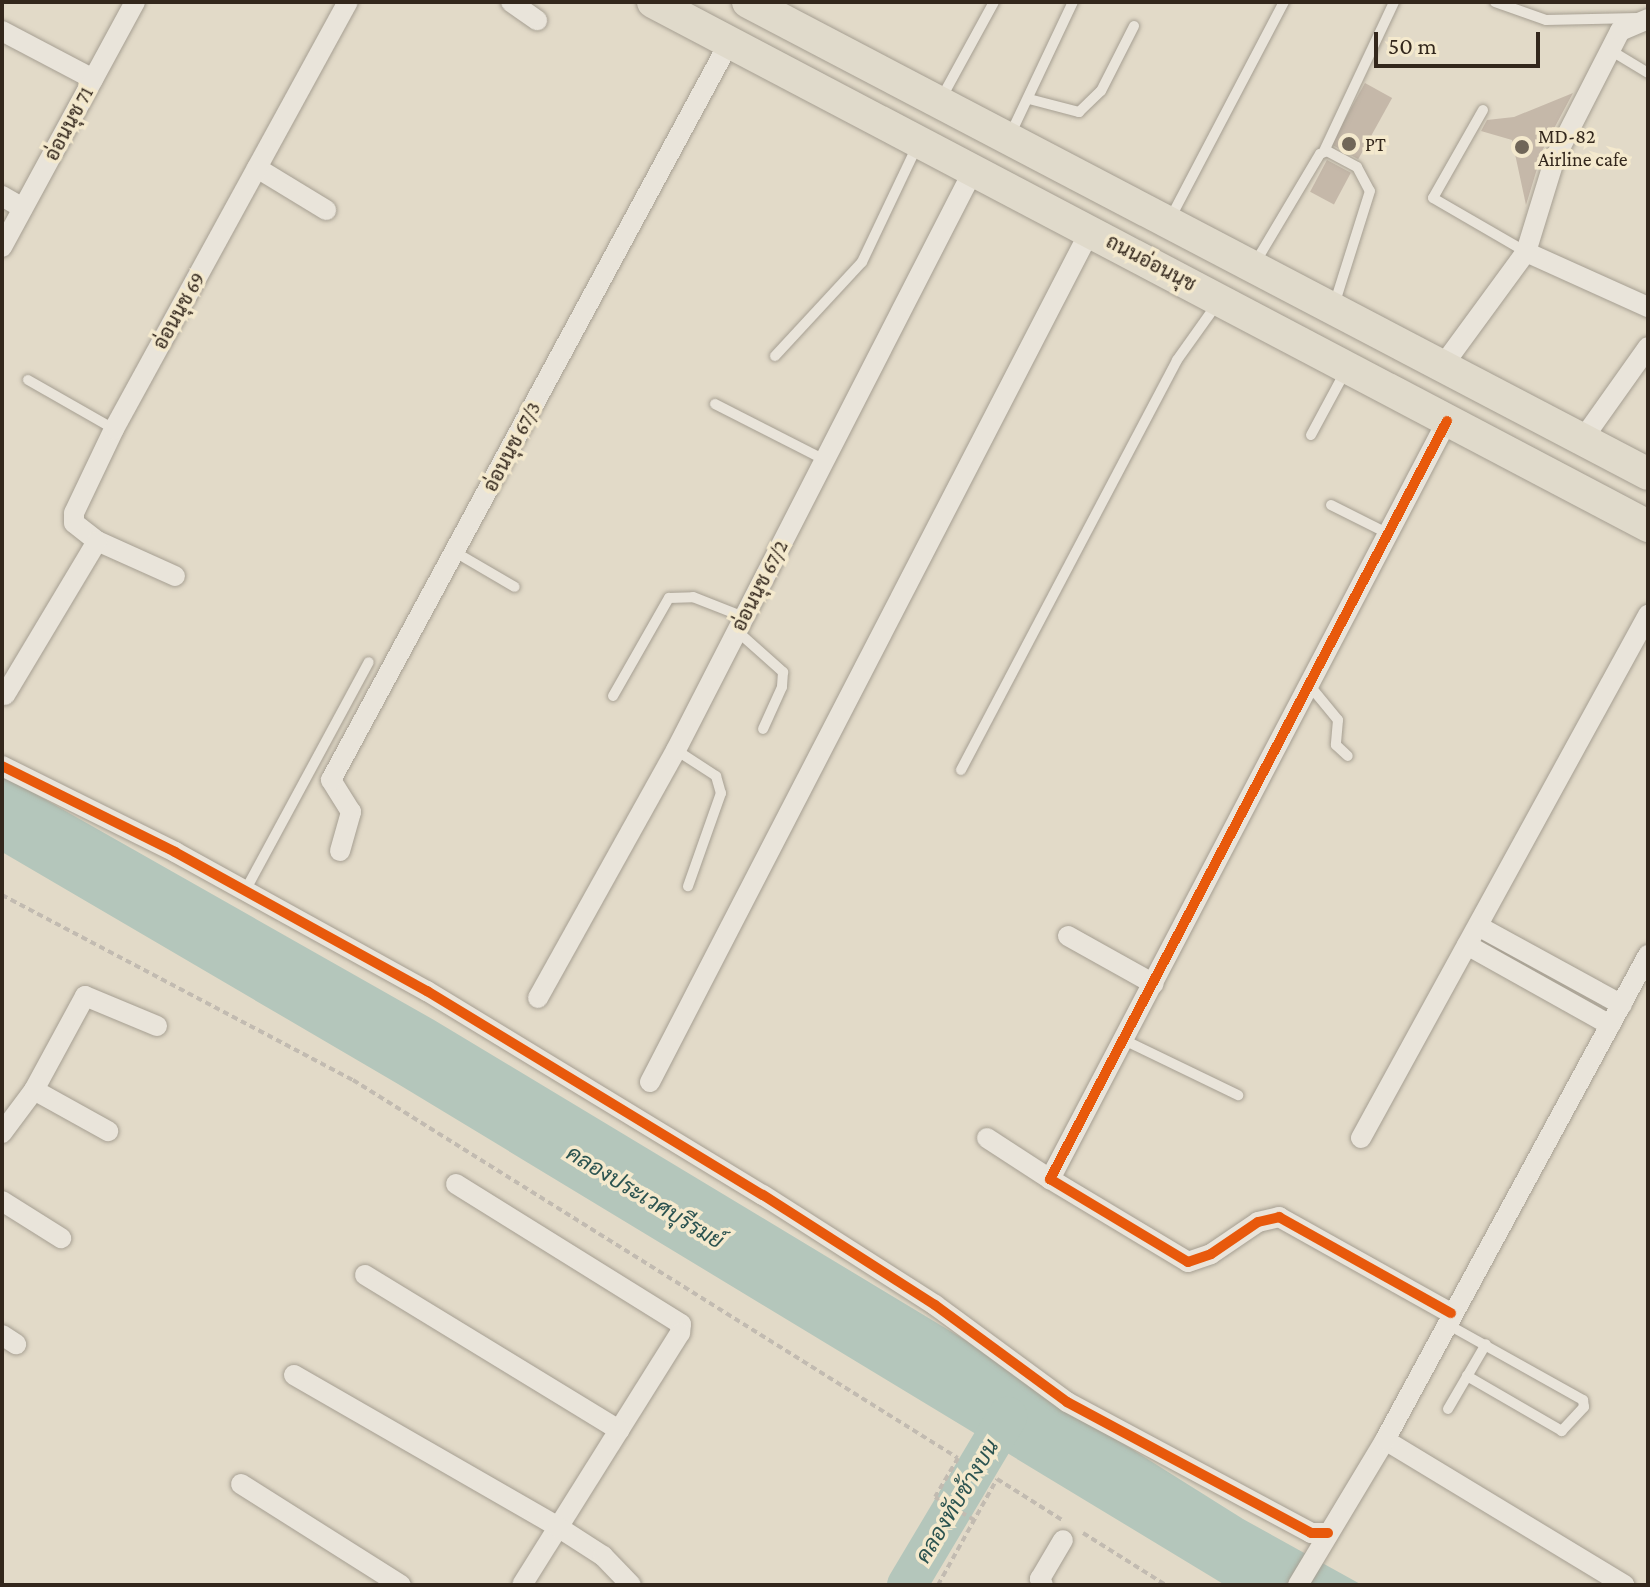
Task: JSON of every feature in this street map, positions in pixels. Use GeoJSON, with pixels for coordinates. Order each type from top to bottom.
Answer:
{"type":"FeatureCollection","features":[{"type":"Feature","properties":{"kind":"main road","name":"ถนนอ่อนนุช"},"geometry":{"type":"LineString","coordinates":[[653,2],[1648,526]]}},
{"type":"Feature","properties":{"kind":"main road"},"geometry":{"type":"LineString","coordinates":[[748,2],[1332,311],[1648,474]]}},
{"type":"Feature","properties":{"kind":"street","name":"อ่อนนุช 71"},"geometry":{"type":"LineString","coordinates":[[2,247],[135,2]]}},
{"type":"Feature","properties":{"kind":"street","name":"อ่อนนุช 69"},"geometry":{"type":"LineString","coordinates":[[175,576],[97,541],[74,523],[74,513],[114,429],[348,2]]}},
{"type":"Feature","properties":{"kind":"street"},"geometry":{"type":"LineString","coordinates":[[511,2],[537,20]]}},
{"type":"Feature","properties":{"kind":"street"},"geometry":{"type":"LineString","coordinates":[[1441,368],[1526,252],[1555,158],[1620,31],[1648,19]]}},
{"type":"Feature","properties":{"kind":"street"},"geometry":{"type":"LineString","coordinates":[[2,31],[93,79]]}},
{"type":"Feature","properties":{"kind":"street","name":"อ่อนนุช 67/3"},"geometry":{"type":"LineString","coordinates":[[340,851],[351,812],[331,780],[729,43]]}},
{"type":"Feature","properties":{"kind":"street"},"geometry":{"type":"LineString","coordinates":[[257,168],[326,210]]}},
{"type":"Feature","properties":{"kind":"street","name":"อ่อนนุช 67/2"},"geometry":{"type":"LineString","coordinates":[[538,998],[676,750],[974,169]]}},
{"type":"Feature","properties":{"kind":"street"},"geometry":{"type":"LineString","coordinates":[[2,196],[23,208]]}},
{"type":"Feature","properties":{"kind":"street"},"geometry":{"type":"LineString","coordinates":[[650,1082],[1090,231]]}},
{"type":"Feature","properties":{"kind":"street"},"geometry":{"type":"LineString","coordinates":[[1526,252],[1648,307]]}},
{"type":"Feature","properties":{"kind":"street"},"geometry":{"type":"LineString","coordinates":[[1582,440],[1648,347]]}},
{"type":"Feature","properties":{"kind":"street"},"geometry":{"type":"LineString","coordinates":[[1050,1179],[1447,421]]}},
{"type":"Feature","properties":{"kind":"street"},"geometry":{"type":"LineString","coordinates":[[5,695],[97,541]]}},
{"type":"Feature","properties":{"kind":"street"},"geometry":{"type":"LineString","coordinates":[[1361,1138],[1648,615]]}},
{"type":"Feature","properties":{"kind":"street"},"geometry":{"type":"LineString","coordinates":[[2,766],[245,891],[427,991],[763,1195],[935,1305],[1067,1402],[1311,1533],[1326,1538]]}},
{"type":"Feature","properties":{"kind":"street"},"geometry":{"type":"LineString","coordinates":[[1478,926],[1633,997]]}},
{"type":"Feature","properties":{"kind":"street"},"geometry":{"type":"LineString","coordinates":[[1068,936],[1154,984]]}},
{"type":"Feature","properties":{"kind":"street"},"geometry":{"type":"LineString","coordinates":[[1467,945],[1610,1025]]}},
{"type":"Feature","properties":{"kind":"street"},"geometry":{"type":"LineString","coordinates":[[1298,1585],[1385,1440],[1448,1318],[1610,1025],[1633,997],[1648,955]]}},
{"type":"Feature","properties":{"kind":"street"},"geometry":{"type":"LineString","coordinates":[[2,1133],[34,1090],[85,996],[157,1026]]}},
{"type":"Feature","properties":{"kind":"street"},"geometry":{"type":"LineString","coordinates":[[34,1090],[108,1131]]}},
{"type":"Feature","properties":{"kind":"street"},"geometry":{"type":"LineString","coordinates":[[987,1138],[1188,1262],[1211,1254],[1258,1222],[1279,1217],[1448,1318]]}},
{"type":"Feature","properties":{"kind":"street"},"geometry":{"type":"LineString","coordinates":[[456,1184],[681,1324],[522,1585]]}},
{"type":"Feature","properties":{"kind":"street"},"geometry":{"type":"LineString","coordinates":[[2,1201],[61,1238]]}},
{"type":"Feature","properties":{"kind":"street"},"geometry":{"type":"LineString","coordinates":[[365,1275],[619,1430]]}},
{"type":"Feature","properties":{"kind":"street"},"geometry":{"type":"LineString","coordinates":[[294,1375],[558,1527],[603,1556],[631,1585]]}},
{"type":"Feature","properties":{"kind":"street"},"geometry":{"type":"LineString","coordinates":[[1385,1440],[1624,1585]]}},
{"type":"Feature","properties":{"kind":"street"},"geometry":{"type":"LineString","coordinates":[[241,1484],[401,1585]]}},
{"type":"Feature","properties":{"kind":"street"},"geometry":{"type":"LineString","coordinates":[[1043,1585],[1040,1579],[1063,1540]]}},
{"type":"Feature","properties":{"kind":"lane"},"geometry":{"type":"LineString","coordinates":[[940,103],[994,2]]}},
{"type":"Feature","properties":{"kind":"lane"},"geometry":{"type":"LineString","coordinates":[[1008,139],[1073,2]]}},
{"type":"Feature","properties":{"kind":"lane"},"geometry":{"type":"LineString","coordinates":[[1168,222],[1284,2]]}},
{"type":"Feature","properties":{"kind":"lane"},"geometry":{"type":"LineString","coordinates":[[1252,268],[1324,151],[1394,2]]}},
{"type":"Feature","properties":{"kind":"lane"},"geometry":{"type":"LineString","coordinates":[[1495,2],[1546,20],[1648,19]]}},
{"type":"Feature","properties":{"kind":"lane"},"geometry":{"type":"LineString","coordinates":[[1029,99],[1079,112],[1101,91],[1134,26]]}},
{"type":"Feature","properties":{"kind":"lane"},"geometry":{"type":"LineString","coordinates":[[1610,50],[1648,73]]}},
{"type":"Feature","properties":{"kind":"lane"},"geometry":{"type":"LineString","coordinates":[[1483,110],[1433,198],[1526,252]]}},
{"type":"Feature","properties":{"kind":"lane"},"geometry":{"type":"LineString","coordinates":[[775,356],[862,262],[920,140]]}},
{"type":"Feature","properties":{"kind":"lane"},"geometry":{"type":"LineString","coordinates":[[1324,151],[1357,167],[1370,191],[1332,311]]}},
{"type":"Feature","properties":{"kind":"lane"},"geometry":{"type":"LineString","coordinates":[[961,770],[1177,360],[1220,299]]}},
{"type":"Feature","properties":{"kind":"lane"},"geometry":{"type":"LineString","coordinates":[[1311,435],[1347,368]]}},
{"type":"Feature","properties":{"kind":"lane"},"geometry":{"type":"LineString","coordinates":[[28,380],[114,429]]}},
{"type":"Feature","properties":{"kind":"lane"},"geometry":{"type":"LineString","coordinates":[[715,404],[825,460]]}},
{"type":"Feature","properties":{"kind":"lane"},"geometry":{"type":"LineString","coordinates":[[1331,505],[1389,534]]}},
{"type":"Feature","properties":{"kind":"lane"},"geometry":{"type":"LineString","coordinates":[[455,552],[515,587]]}},
{"type":"Feature","properties":{"kind":"lane"},"geometry":{"type":"LineString","coordinates":[[613,696],[669,598],[693,597],[740,624],[783,672],[782,687],[763,729]]}},
{"type":"Feature","properties":{"kind":"lane"},"geometry":{"type":"LineString","coordinates":[[245,891],[369,662]]}},
{"type":"Feature","properties":{"kind":"lane"},"geometry":{"type":"LineString","coordinates":[[1310,686],[1338,720],[1336,745],[1348,756]]}},
{"type":"Feature","properties":{"kind":"lane"},"geometry":{"type":"LineString","coordinates":[[676,750],[716,776],[721,793],[688,886]]}},
{"type":"Feature","properties":{"kind":"lane"},"geometry":{"type":"LineString","coordinates":[[1124,1040],[1238,1095]]}},
{"type":"Feature","properties":{"kind":"lane"},"geometry":{"type":"LineString","coordinates":[[1448,1318],[1486,1344],[1583,1400],[1584,1407],[1562,1431],[1467,1376]]}},
{"type":"Feature","properties":{"kind":"lane"},"geometry":{"type":"LineString","coordinates":[[1448,1409],[1486,1344]]}},
{"type":"Feature","properties":{"kind":"path"},"geometry":{"type":"LineString","coordinates":[[2,895],[353,1080],[932,1441],[958,1458],[935,1497],[974,1520]]}},
{"type":"Feature","properties":{"kind":"path"},"geometry":{"type":"LineString","coordinates":[[938,1585],[997,1479],[1166,1585]]}},
{"type":"Feature","properties":{"kind":"water","name":"คลองประเวศบุรีรมย์"},"geometry":{"type":"Polygon","coordinates":[[[2,775],[434,1020],[1005,1364],[1044,1394],[1243,1519],[1362,1585],[1225,1585],[398,1084],[2,852],[2,775]]]}},
{"type":"Feature","properties":{"kind":"building"},"geometry":{"type":"Polygon","coordinates":[[[1365,83],[1392,98],[1358,159],[1331,144],[1365,83]]]}},
{"type":"Feature","properties":{"kind":"building"},"geometry":{"type":"Polygon","coordinates":[[[1573,93],[1543,149],[1526,205],[1512,140],[1481,131],[1487,120],[1514,117],[1573,93]]]}},
{"type":"Feature","properties":{"kind":"building"},"geometry":{"type":"Polygon","coordinates":[[[1327,160],[1351,173],[1334,204],[1310,192],[1327,160]]]}},
{"type":"Feature","properties":{"kind":"waterway","name":"คลองทับช้างบน"},"geometry":{"type":"LineString","coordinates":[[907,1585],[1007,1417]]}},
{"type":"Feature","properties":{"kind":"cycle path"},"geometry":{"type":"LineString","coordinates":[[1447,421],[1050,1179],[1188,1262],[1211,1254],[1258,1222],[1279,1217],[1451,1313]]}},
{"type":"Feature","properties":{"kind":"cycle path"},"geometry":{"type":"LineString","coordinates":[[2,766],[175,852],[427,991],[763,1195],[935,1305],[1067,1402],[1311,1533],[1328,1533]]}},
{"type":"Feature","properties":{"kind":"place","name":"PT"},"geometry":{"type":"Point","coordinates":[1349,144]}},
{"type":"Feature","properties":{"kind":"place","name":"MD-82 Airline cafe"},"geometry":{"type":"Point","coordinates":[1522,147]}}]}
